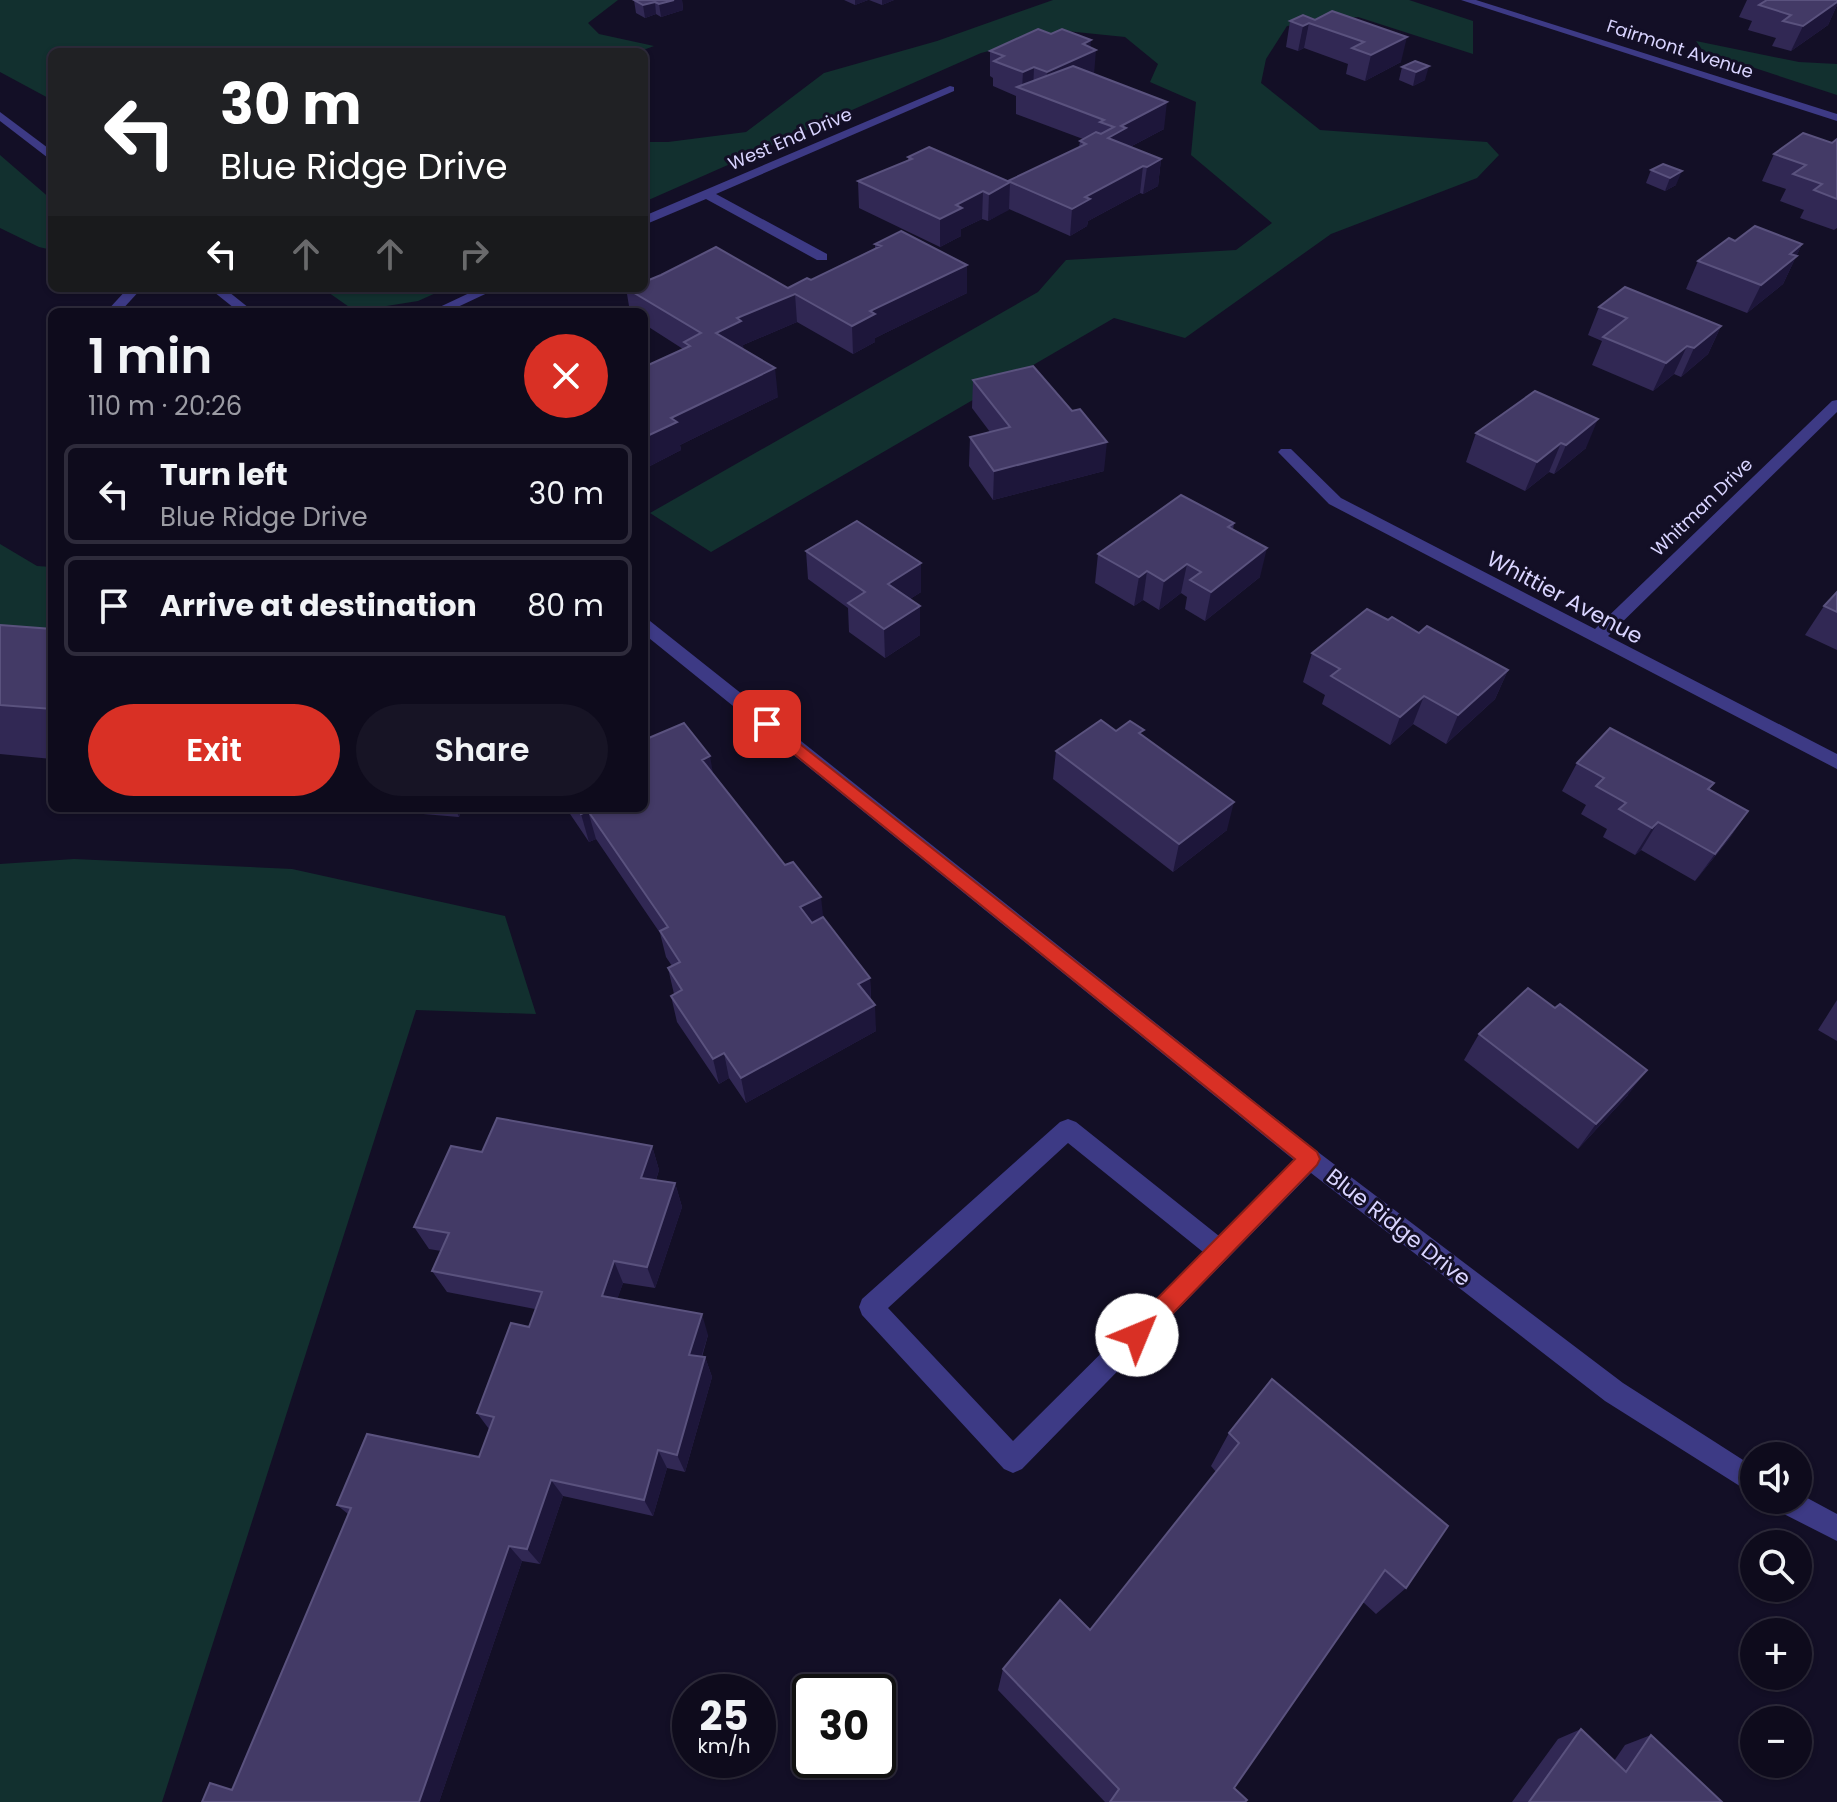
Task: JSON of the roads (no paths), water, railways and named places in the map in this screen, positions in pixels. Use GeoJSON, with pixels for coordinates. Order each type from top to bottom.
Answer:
{"type":"FeatureCollection","features":[{"type":"Feature","properties":{"kind":"street","name":"Fairmont Avenue"},"geometry":{"type":"LineString","coordinates":[[1466,0],[1837,118]]}},
{"type":"Feature","properties":{"kind":"street","name":"West End Drive"},"geometry":{"type":"LineString","coordinates":[[648,219],[950,89]]}},
{"type":"Feature","properties":{"kind":"street"},"geometry":{"type":"LineString","coordinates":[[0,116],[48,154]]}},
{"type":"Feature","properties":{"kind":"street"},"geometry":{"type":"LineString","coordinates":[[707,194],[822,257]]}},
{"type":"Feature","properties":{"kind":"street"},"geometry":{"type":"LineString","coordinates":[[117,308],[131,292]]}},
{"type":"Feature","properties":{"kind":"street"},"geometry":{"type":"LineString","coordinates":[[221,292],[242,308]]}},
{"type":"Feature","properties":{"kind":"street"},"geometry":{"type":"LineString","coordinates":[[445,308],[482,292]]}},
{"type":"Feature","properties":{"kind":"street","name":"Whitman Drive"},"geometry":{"type":"LineString","coordinates":[[1596,638],[1837,404]]}},
{"type":"Feature","properties":{"kind":"street","name":"Whittier Avenue"},"geometry":{"type":"LineString","coordinates":[[1286,452],[1335,501],[1837,762]]}},
{"type":"Feature","properties":{"kind":"street","name":"Blue Ridge Drive"},"geometry":{"type":"LineString","coordinates":[[648,628],[1310,1159],[1614,1392],[1740,1473]]}},
{"type":"Feature","properties":{"kind":"street"},"geometry":{"type":"LineString","coordinates":[[1220,1251],[1068,1129],[871,1307],[1013,1460],[1220,1251],[1310,1159]]}},
{"type":"Feature","properties":{"kind":"street"},"geometry":{"type":"LineString","coordinates":[[1810,1514],[1837,1528]]}}]}
